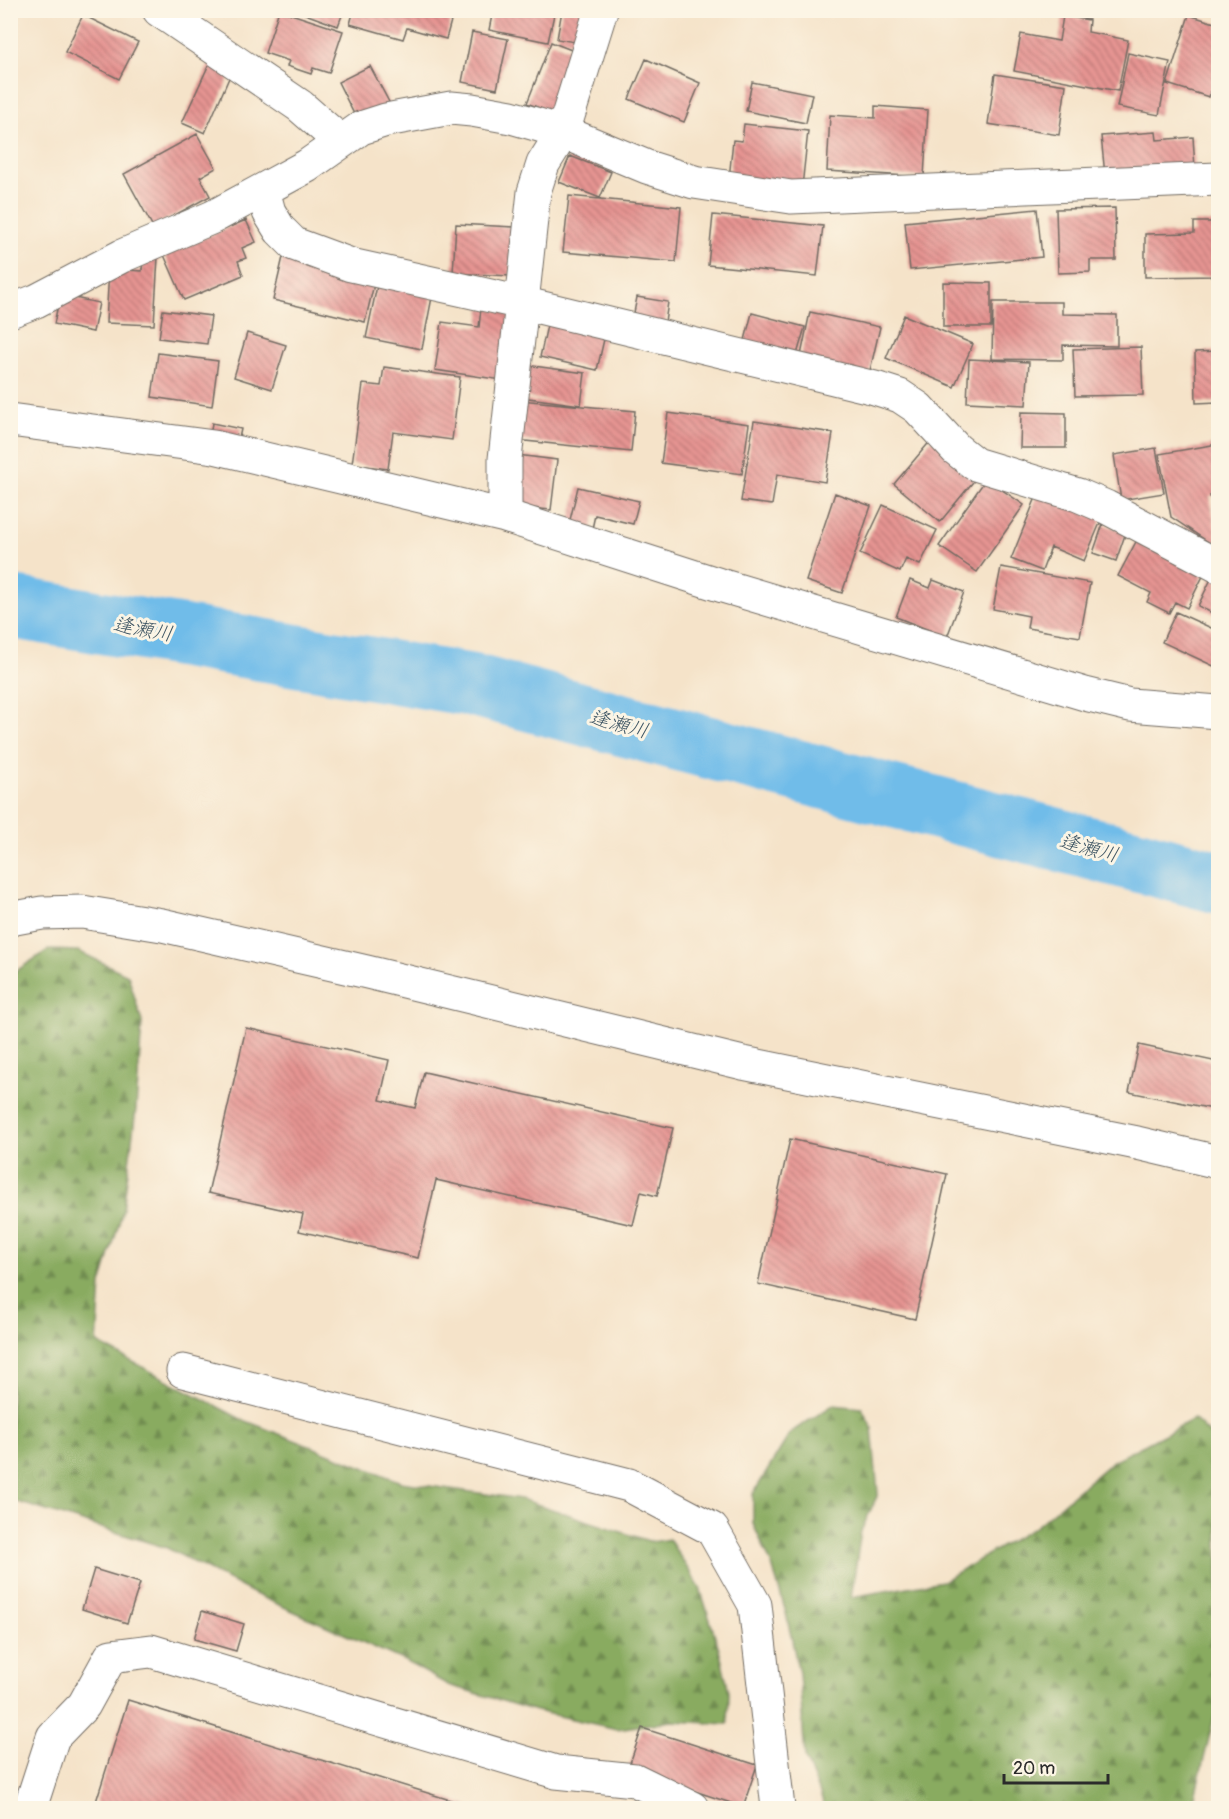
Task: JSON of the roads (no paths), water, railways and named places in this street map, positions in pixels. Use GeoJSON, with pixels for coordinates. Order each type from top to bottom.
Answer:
{"type":"FeatureCollection","features":[{"type":"Feature","properties":{"kind":"street"},"geometry":{"type":"LineString","coordinates":[[159,10],[300,106],[341,142]]}},
{"type":"Feature","properties":{"kind":"street"},"geometry":{"type":"LineString","coordinates":[[506,516],[505,459],[534,192],[543,164],[563,132],[601,10]]}},
{"type":"Feature","properties":{"kind":"street"},"geometry":{"type":"LineString","coordinates":[[19,299],[213,218],[307,166],[361,128],[386,120],[451,108],[511,117],[563,132],[647,167],[694,182],[791,197],[1218,179]]}},
{"type":"Feature","properties":{"kind":"street"},"geometry":{"type":"LineString","coordinates":[[262,190],[269,212],[280,230],[294,244],[351,265],[522,303],[900,396],[918,408],[956,449],[975,464],[1078,495],[1107,507],[1218,566]]}},
{"type":"Feature","properties":{"kind":"street"},"geometry":{"type":"LineString","coordinates":[[10,420],[214,447],[506,516],[723,586],[1085,694],[1130,705],[1218,712]]}},
{"type":"Feature","properties":{"kind":"street"},"geometry":{"type":"LineString","coordinates":[[10,919],[42,913],[82,912],[162,925],[743,1063],[1137,1143],[1218,1162]]}},
{"type":"Feature","properties":{"kind":"street"},"geometry":{"type":"LineString","coordinates":[[183,1371],[629,1485],[712,1529],[755,1605],[778,1809]]}},
{"type":"Feature","properties":{"kind":"street"},"geometry":{"type":"LineString","coordinates":[[30,1809],[53,1737],[84,1705],[111,1656],[151,1651],[556,1772],[635,1780],[692,1809]]}},
{"type":"Feature","properties":{"kind":"waterway","name":"逢瀬川"},"geometry":{"type":"LineString","coordinates":[[10,607],[476,686],[1218,882]]}}]}
